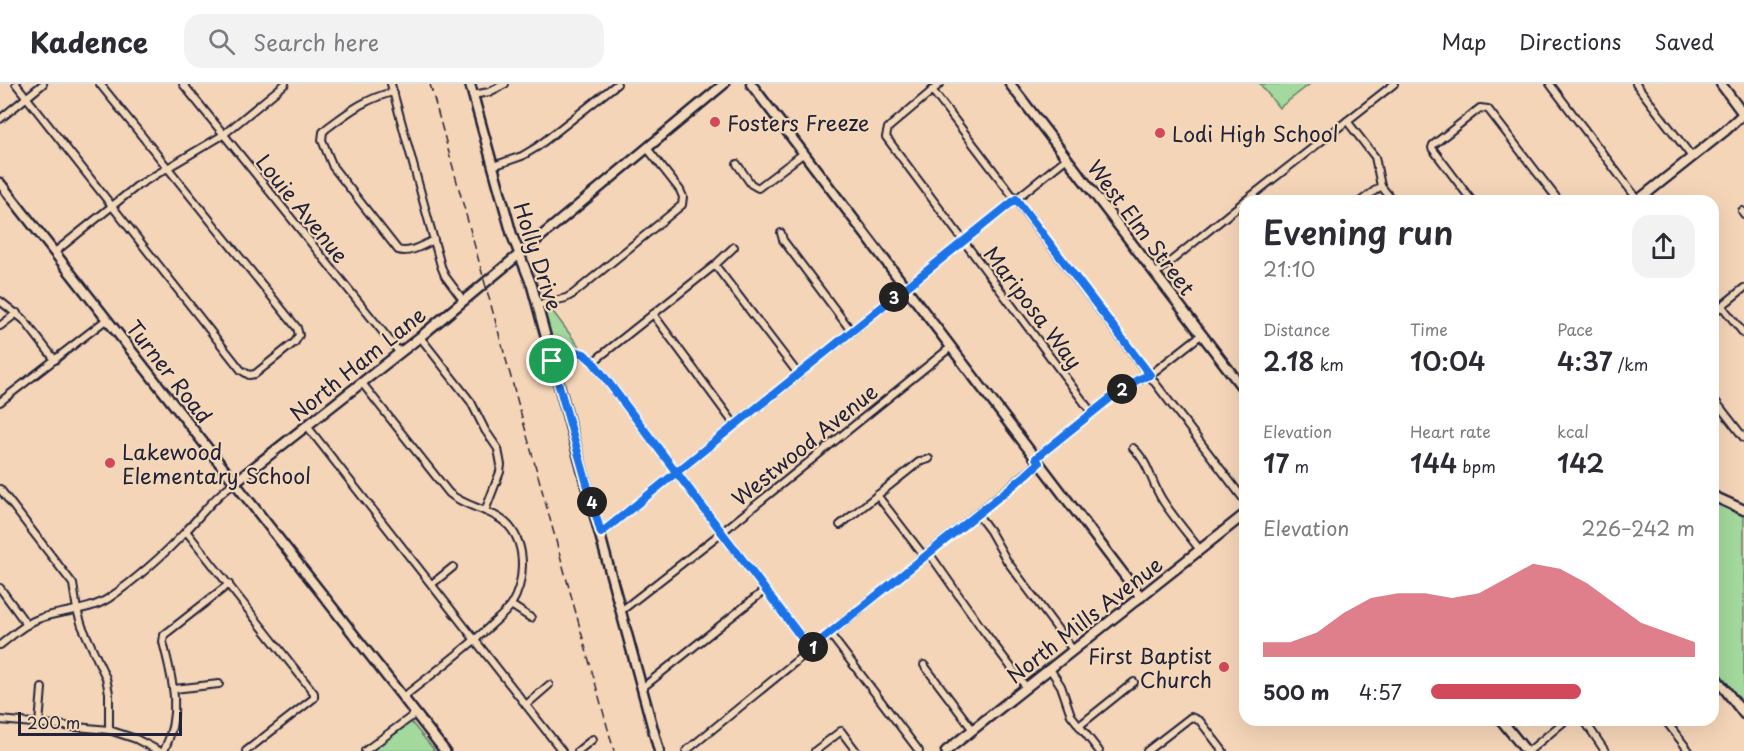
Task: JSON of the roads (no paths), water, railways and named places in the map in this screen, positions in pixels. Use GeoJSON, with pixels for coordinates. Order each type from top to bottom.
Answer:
{"type":"FeatureCollection","features":[{"type":"Feature","properties":{"kind":"street"},"geometry":{"type":"LineString","coordinates":[[16,84],[241,370],[249,375],[255,374],[295,342],[299,335],[297,328],[100,84]]}},
{"type":"Feature","properties":{"kind":"street"},"geometry":{"type":"LineString","coordinates":[[0,119],[44,84]]}},
{"type":"Feature","properties":{"kind":"street","name":"Louie Avenue"},"geometry":{"type":"LineString","coordinates":[[183,84],[399,352]]}},
{"type":"Feature","properties":{"kind":"street"},"geometry":{"type":"LineString","coordinates":[[55,252],[136,186],[223,135],[285,84]]}},
{"type":"Feature","properties":{"kind":"street"},"geometry":{"type":"LineString","coordinates":[[391,84],[445,276],[463,300]]}},
{"type":"Feature","properties":{"kind":"street","name":"Holly Drive"},"geometry":{"type":"LineString","coordinates":[[470,84],[518,254],[532,286],[659,751]]}},
{"type":"Feature","properties":{"kind":"street"},"geometry":{"type":"LineString","coordinates":[[473,95],[489,92],[505,84]]}},
{"type":"Feature","properties":{"kind":"street"},"geometry":{"type":"LineString","coordinates":[[493,166],[522,156],[537,147],[617,84]]}},
{"type":"Feature","properties":{"kind":"street","name":"North Ham Lane"},"geometry":{"type":"LineString","coordinates":[[0,645],[37,619],[101,603],[109,598],[186,531],[204,510],[235,482],[420,337],[724,84]]}},
{"type":"Feature","properties":{"kind":"street"},"geometry":{"type":"LineString","coordinates":[[751,84],[1141,597]]}},
{"type":"Feature","properties":{"kind":"street"},"geometry":{"type":"LineString","coordinates":[[940,84],[932,90],[1239,493]]}},
{"type":"Feature","properties":{"kind":"street","name":"West Elm Street"},"geometry":{"type":"LineString","coordinates":[[1010,84],[1239,384]]}},
{"type":"Feature","properties":{"kind":"street"},"geometry":{"type":"LineString","coordinates":[[1253,195],[1394,84]]}},
{"type":"Feature","properties":{"kind":"street"},"geometry":{"type":"LineString","coordinates":[[1550,84],[1633,195]]}},
{"type":"Feature","properties":{"kind":"street"},"geometry":{"type":"LineString","coordinates":[[1636,84],[1692,157]]}},
{"type":"Feature","properties":{"kind":"street"},"geometry":{"type":"LineString","coordinates":[[1643,195],[1744,114],[1721,84]]}},
{"type":"Feature","properties":{"kind":"street","name":"Mariposa Way"},"geometry":{"type":"LineString","coordinates":[[932,90],[888,128],[885,134],[1092,413]]}},
{"type":"Feature","properties":{"kind":"street"},"geometry":{"type":"LineString","coordinates":[[393,92],[373,97],[360,104],[327,128],[323,132],[322,140],[333,167],[398,250],[409,251],[434,240]]}},
{"type":"Feature","properties":{"kind":"street"},"geometry":{"type":"LineString","coordinates":[[1467,195],[1432,148],[1478,109],[1484,107],[1488,109],[1553,195]]}},
{"type":"Feature","properties":{"kind":"street"},"geometry":{"type":"LineString","coordinates":[[1347,121],[1375,157],[1381,186],[1388,195]]}},
{"type":"Feature","properties":{"kind":"street"},"geometry":{"type":"LineString","coordinates":[[537,304],[557,301],[573,294],[682,205],[683,197],[680,190],[647,148]]}},
{"type":"Feature","properties":{"kind":"street"},"geometry":{"type":"LineString","coordinates":[[737,164],[751,184],[758,188],[804,153]]}},
{"type":"Feature","properties":{"kind":"street"},"geometry":{"type":"LineString","coordinates":[[601,533],[1067,158]]}},
{"type":"Feature","properties":{"kind":"street","name":"Turner Road"},"geometry":{"type":"LineString","coordinates":[[0,183],[445,751]]}},
{"type":"Feature","properties":{"kind":"street"},"geometry":{"type":"LineString","coordinates":[[1369,195],[1381,186]]}},
{"type":"Feature","properties":{"kind":"street"},"geometry":{"type":"LineString","coordinates":[[1155,274],[1239,206]]}},
{"type":"Feature","properties":{"kind":"street"},"geometry":{"type":"LineString","coordinates":[[781,233],[783,240],[852,332]]}},
{"type":"Feature","properties":{"kind":"street"},"geometry":{"type":"LineString","coordinates":[[593,362],[715,265],[734,247]]}},
{"type":"Feature","properties":{"kind":"street"},"geometry":{"type":"LineString","coordinates":[[715,265],[799,375]]}},
{"type":"Feature","properties":{"kind":"street"},"geometry":{"type":"LineString","coordinates":[[1719,308],[1744,288]]}},
{"type":"Feature","properties":{"kind":"street"},"geometry":{"type":"LineString","coordinates":[[0,301],[17,313],[55,360]]}},
{"type":"Feature","properties":{"kind":"street"},"geometry":{"type":"LineString","coordinates":[[1722,306],[1744,334]]}},
{"type":"Feature","properties":{"kind":"street"},"geometry":{"type":"LineString","coordinates":[[0,326],[17,313]]}},
{"type":"Feature","properties":{"kind":"street"},"geometry":{"type":"LineString","coordinates":[[653,314],[735,425]]}},
{"type":"Feature","properties":{"kind":"street"},"geometry":{"type":"LineString","coordinates":[[0,402],[107,319]]}},
{"type":"Feature","properties":{"kind":"street"},"geometry":{"type":"LineString","coordinates":[[686,751],[978,515],[1092,413],[1126,386],[1150,375],[1202,335]]}},
{"type":"Feature","properties":{"kind":"street"},"geometry":{"type":"LineString","coordinates":[[420,337],[471,402],[485,430],[498,449],[500,472],[484,511]]}},
{"type":"Feature","properties":{"kind":"street","name":"Westwood Avenue"},"geometry":{"type":"LineString","coordinates":[[621,611],[951,347]]}},
{"type":"Feature","properties":{"kind":"street"},"geometry":{"type":"LineString","coordinates":[[552,361],[578,352],[593,362],[810,649]]}},
{"type":"Feature","properties":{"kind":"street"},"geometry":{"type":"LineString","coordinates":[[362,383],[449,493],[503,521],[510,527],[519,544],[522,570],[520,584],[511,605],[476,639],[402,698]]}},
{"type":"Feature","properties":{"kind":"street"},"geometry":{"type":"LineString","coordinates":[[1719,406],[1744,438]]}},
{"type":"Feature","properties":{"kind":"street"},"geometry":{"type":"LineString","coordinates":[[307,426],[562,751]]}},
{"type":"Feature","properties":{"kind":"street"},"geometry":{"type":"LineString","coordinates":[[1133,448],[1146,464],[1154,486],[1163,501],[1200,550]]}},
{"type":"Feature","properties":{"kind":"street"},"geometry":{"type":"LineString","coordinates":[[840,525],[919,462],[928,459]]}},
{"type":"Feature","properties":{"kind":"street"},"geometry":{"type":"LineString","coordinates":[[0,489],[73,584],[76,610],[106,678],[109,693],[109,730]]}},
{"type":"Feature","properties":{"kind":"street"},"geometry":{"type":"LineString","coordinates":[[877,495],[927,555],[1026,687]]}},
{"type":"Feature","properties":{"kind":"street"},"geometry":{"type":"LineString","coordinates":[[1719,499],[1744,510]]}},
{"type":"Feature","properties":{"kind":"street"},"geometry":{"type":"LineString","coordinates":[[978,515],[1007,561],[1073,650]]}},
{"type":"Feature","properties":{"kind":"street","name":"North Mills Avenue"},"geometry":{"type":"LineString","coordinates":[[946,751],[1239,519]]}},
{"type":"Feature","properties":{"kind":"street"},"geometry":{"type":"LineString","coordinates":[[186,531],[315,696],[246,751]]}},
{"type":"Feature","properties":{"kind":"street"},"geometry":{"type":"LineString","coordinates":[[432,584],[453,567]]}},
{"type":"Feature","properties":{"kind":"street"},"geometry":{"type":"LineString","coordinates":[[0,720],[109,730],[162,751],[172,731],[174,689],[163,642],[164,635],[229,584]]}},
{"type":"Feature","properties":{"kind":"street"},"geometry":{"type":"LineString","coordinates":[[0,588],[27,625]]}},
{"type":"Feature","properties":{"kind":"street"},"geometry":{"type":"LineString","coordinates":[[642,688],[765,590]]}},
{"type":"Feature","properties":{"kind":"street"},"geometry":{"type":"LineString","coordinates":[[511,605],[531,618]]}},
{"type":"Feature","properties":{"kind":"street"},"geometry":{"type":"LineString","coordinates":[[830,634],[919,751]]}},
{"type":"Feature","properties":{"kind":"street"},"geometry":{"type":"LineString","coordinates":[[924,665],[973,730]]}},
{"type":"Feature","properties":{"kind":"street"},"geometry":{"type":"LineString","coordinates":[[1050,669],[1061,686],[1069,710],[1099,751]]}},
{"type":"Feature","properties":{"kind":"street"},"geometry":{"type":"LineString","coordinates":[[1079,726],[1134,682]]}},
{"type":"Feature","properties":{"kind":"street"},"geometry":{"type":"LineString","coordinates":[[1719,682],[1744,714]]}},
{"type":"Feature","properties":{"kind":"street"},"geometry":{"type":"LineString","coordinates":[[174,689],[219,684]]}},
{"type":"Feature","properties":{"kind":"street"},"geometry":{"type":"LineString","coordinates":[[526,705],[549,685]]}},
{"type":"Feature","properties":{"kind":"street"},"geometry":{"type":"LineString","coordinates":[[39,724],[42,688]]}},
{"type":"Feature","properties":{"kind":"street"},"geometry":{"type":"LineString","coordinates":[[365,751],[415,714]]}},
{"type":"Feature","properties":{"kind":"street"},"geometry":{"type":"LineString","coordinates":[[1147,751],[1186,718],[1191,717],[1197,719],[1223,751]]}},
{"type":"Feature","properties":{"kind":"street"},"geometry":{"type":"LineString","coordinates":[[1506,726],[1527,751],[1558,726]]}},
{"type":"Feature","properties":{"kind":"street"},"geometry":{"type":"LineString","coordinates":[[1588,726],[1605,751]]}},
{"type":"Feature","properties":{"kind":"street"},"geometry":{"type":"LineString","coordinates":[[1670,726],[1689,751]]}},
{"type":"Feature","properties":{"kind":"street"},"geometry":{"type":"LineString","coordinates":[[815,751],[841,731],[856,751]]}},
{"type":"Feature","properties":{"kind":"street"},"geometry":{"type":"LineString","coordinates":[[578,751],[593,739]]}},
{"type":"Feature","properties":{"kind":"railway"},"geometry":{"type":"LineString","coordinates":[[430,84],[614,751]]}},
{"type":"Feature","properties":{"kind":"place","name":"Fosters Freeze"},"geometry":{"type":"Point","coordinates":[715,122]}},
{"type":"Feature","properties":{"kind":"place","name":"Lodi High School"},"geometry":{"type":"Point","coordinates":[1160,133]}},
{"type":"Feature","properties":{"kind":"place","name":"Lakewood Elementary School"},"geometry":{"type":"Point","coordinates":[110,463]}},
{"type":"Feature","properties":{"kind":"place","name":"First Baptist Church"},"geometry":{"type":"Point","coordinates":[1224,667]}}]}
